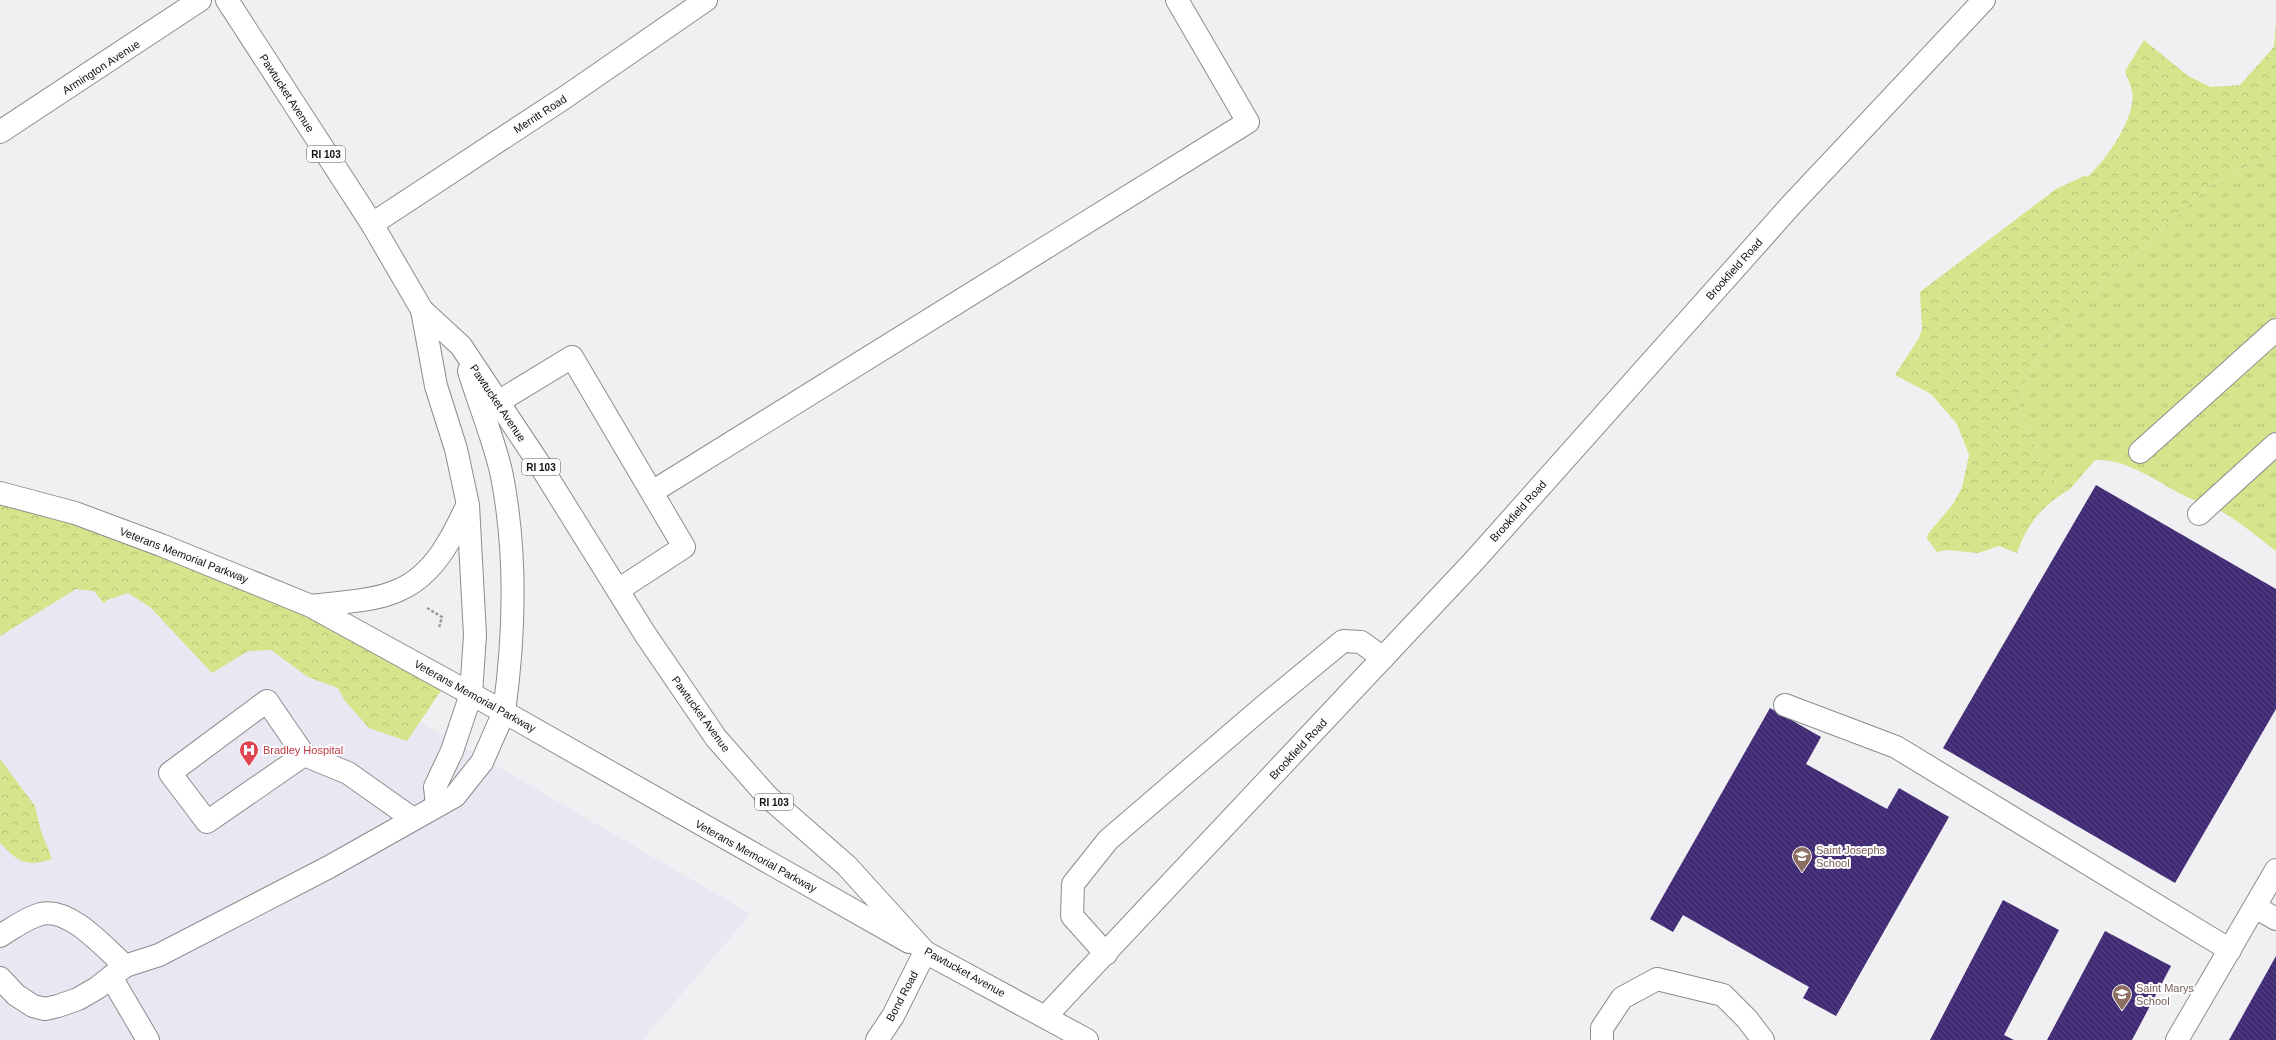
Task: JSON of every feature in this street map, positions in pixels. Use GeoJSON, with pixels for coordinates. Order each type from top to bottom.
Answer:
{"type":"FeatureCollection","features":[{"type":"Feature","properties":{"kind":"main road","name":"Armington Avenue"},"geometry":{"type":"LineString","coordinates":[[0,132],[200,0]]}},
{"type":"Feature","properties":{"kind":"main road","name":"Pawtucket Avenue"},"geometry":{"type":"LineString","coordinates":[[226,0],[372,224],[422,310],[461,346],[618,590],[716,738],[767,796],[848,866],[925,952],[1046,1016],[1087,1040]]}},
{"type":"Feature","properties":{"kind":"main road","name":"Merritt Road"},"geometry":{"type":"LineString","coordinates":[[372,224],[568,96],[706,0]]}},
{"type":"Feature","properties":{"kind":"main road"},"geometry":{"type":"LineString","coordinates":[[652,492],[1248,122],[1177,0]]}},
{"type":"Feature","properties":{"kind":"main road","name":"Brookfield Road"},"geometry":{"type":"LineString","coordinates":[[1046,1016],[1106,954],[1474,561],[1793,203],[1984,0]]}},
{"type":"Feature","properties":{"kind":"main road","name":"Pawtucket Avenue"},"geometry":{"type":"LineString","coordinates":[[422,310],[436,386],[456,449],[468,505],[475,635],[471,694],[452,752],[435,787],[437,805]]}},
{"type":"Feature","properties":{"kind":"main road"},"geometry":{"type":"LineString","coordinates":[[2140,452],[2276,330]]}},
{"type":"Feature","properties":{"kind":"main road","name":"Pawtucket Avenue"},"geometry":{"type":"LineString","coordinates":[[0,978],[16,995],[33,1006],[45,1009],[78,999],[118,971],[166,951],[329,867],[455,796],[482,762],[504,712],[510,669],[514,593],[510,529],[502,474],[461,346]]}},
{"type":"Feature","properties":{"kind":"main road"},"geometry":{"type":"LineString","coordinates":[[498,402],[572,357],[684,547],[618,590]]}},
{"type":"Feature","properties":{"kind":"main road"},"geometry":{"type":"LineString","coordinates":[[2199,514],[2276,444]]}},
{"type":"Feature","properties":{"kind":"main road","name":"Veterans Memorial Parkway"},"geometry":{"type":"LineString","coordinates":[[0,493],[75,513],[161,545],[311,606],[504,712],[925,952]]}},
{"type":"Feature","properties":{"kind":"main road"},"geometry":{"type":"LineString","coordinates":[[311,606],[376,596],[399,590],[413,582],[442,554],[468,505]]}},
{"type":"Feature","properties":{"kind":"main road"},"geometry":{"type":"LineString","coordinates":[[1106,954],[1072,916],[1073,884],[1108,840],[1263,707],[1343,641],[1361,642],[1383,658]]}},
{"type":"Feature","properties":{"kind":"main road"},"geometry":{"type":"LineString","coordinates":[[304,755],[207,822],[170,773],[267,701],[304,755],[348,773],[413,819]]}},
{"type":"Feature","properties":{"kind":"main road"},"geometry":{"type":"LineString","coordinates":[[1785,705],[1896,747],[2230,950]]}},
{"type":"Feature","properties":{"kind":"main road"},"geometry":{"type":"LineString","coordinates":[[2177,1040],[2276,870]]}},
{"type":"Feature","properties":{"kind":"main road"},"geometry":{"type":"LineString","coordinates":[[2255,907],[2276,919]]}},
{"type":"Feature","properties":{"kind":"main road"},"geometry":{"type":"LineString","coordinates":[[0,936],[19,923],[42,914],[68,917],[88,932],[118,971],[148,1040]]}},
{"type":"Feature","properties":{"kind":"main road","name":"Bond Road"},"geometry":{"type":"LineString","coordinates":[[878,1040],[893,1016],[925,952]]}},
{"type":"Feature","properties":{"kind":"main road"},"geometry":{"type":"LineString","coordinates":[[1602,1040],[1602,1028],[1622,998],[1657,979],[1724,995],[1748,1019],[1763,1040]]}},
{"type":"Feature","properties":{"kind":"path"},"geometry":{"type":"LineString","coordinates":[[423,605],[442,617],[439,628]]}},
{"type":"Feature","properties":{"kind":"shaded area","name":"Bradley Hospital"},"geometry":{"type":"Polygon","coordinates":[[[0,553],[244,619],[751,914],[642,1040],[0,1040],[0,553]]]}},
{"type":"Feature","properties":{"kind":"green space"},"geometry":{"type":"Polygon","coordinates":[[[2276,22],[2276,154],[2239,170],[2209,186],[2103,285],[2041,347],[2023,389],[2018,409],[2044,470],[2065,492],[2049,504],[2035,518],[2025,534],[2017,553],[1999,546],[1978,553],[1948,550],[1937,552],[1927,539],[1928,534],[1953,504],[1962,488],[1969,455],[1957,424],[1931,394],[1895,375],[1919,338],[1922,329],[1920,292],[2056,189],[2086,175],[2087,177],[2102,161],[2118,138],[2130,113],[2132,92],[2125,71],[2144,40],[2188,76],[2211,87],[2240,85],[2274,47],[2276,22]]]}},
{"type":"Feature","properties":{"kind":"green space"},"geometry":{"type":"Polygon","coordinates":[[[2276,154],[2276,551],[2230,516],[2210,505],[2188,498],[2142,472],[2119,463],[2107,460],[2095,460],[2070,489],[2065,492],[2044,470],[2018,409],[2023,389],[2041,347],[2103,285],[2209,186],[2239,170],[2276,154]]]}},
{"type":"Feature","properties":{"kind":"green space"},"geometry":{"type":"Polygon","coordinates":[[[0,493],[252,584],[442,689],[407,741],[369,728],[345,701],[338,688],[308,677],[271,650],[248,651],[212,673],[150,607],[128,593],[107,600],[104,604],[94,591],[76,589],[0,636],[0,493]]]}},
{"type":"Feature","properties":{"kind":"green space"},"geometry":{"type":"Polygon","coordinates":[[[0,759],[35,806],[41,831],[52,859],[43,862],[28,863],[17,858],[0,843],[0,759]]]}},
{"type":"Feature","properties":{"kind":"building"},"geometry":{"type":"Polygon","coordinates":[[[2096,485],[2276,589],[2276,709],[2175,883],[1943,748],[2096,485]]]}},
{"type":"Feature","properties":{"kind":"building"},"geometry":{"type":"Polygon","coordinates":[[[1770,708],[1821,737],[1806,764],[1887,809],[1899,788],[1949,817],[1836,1016],[1803,998],[1809,987],[1683,915],[1673,932],[1650,919],[1770,708]]]}},
{"type":"Feature","properties":{"kind":"building"},"geometry":{"type":"Polygon","coordinates":[[[2003,900],[2059,930],[2004,1035],[2014,1040],[1930,1040],[2003,900]]]}},
{"type":"Feature","properties":{"kind":"building"},"geometry":{"type":"Polygon","coordinates":[[[2105,931],[2171,966],[2132,1040],[2047,1040],[2105,931]]]}},
{"type":"Feature","properties":{"kind":"building"},"geometry":{"type":"Polygon","coordinates":[[[2276,956],[2276,1040],[2229,1040],[2276,956]]]}},
{"type":"Feature","properties":{"kind":"place","name":"Bradley Hospital"},"geometry":{"type":"Point","coordinates":[249,767]}},
{"type":"Feature","properties":{"kind":"place","name":"Saint Josephs School"},"geometry":{"type":"Point","coordinates":[1802,873]}},
{"type":"Feature","properties":{"kind":"place","name":"Saint Marys School"},"geometry":{"type":"Point","coordinates":[2122,1011]}}]}
